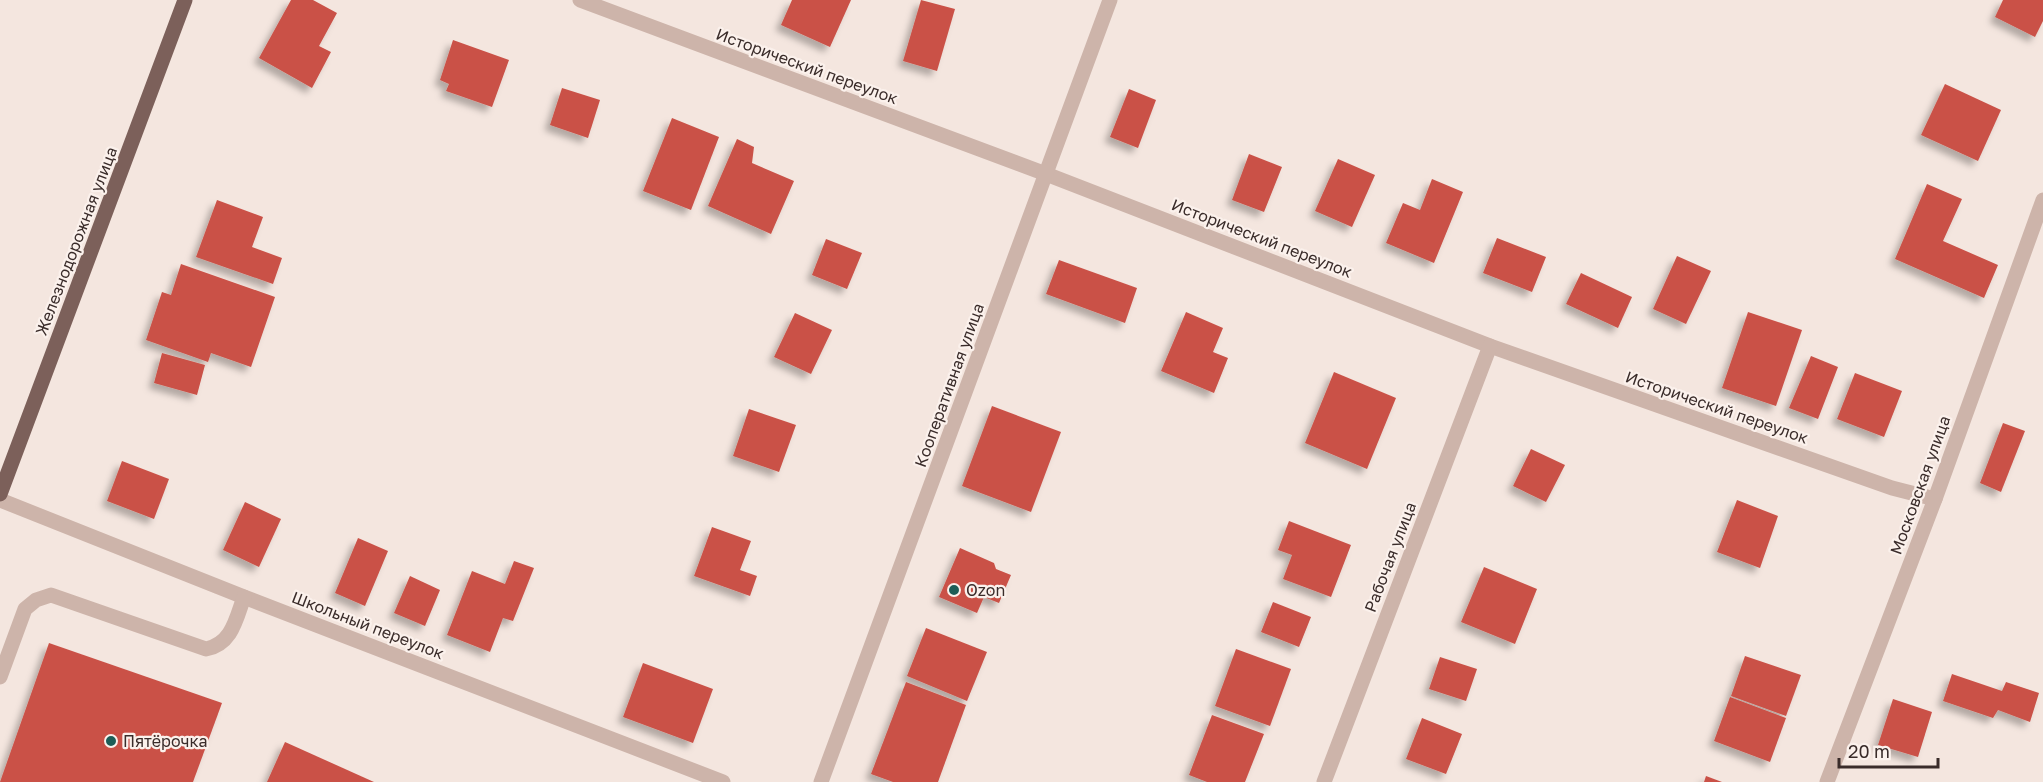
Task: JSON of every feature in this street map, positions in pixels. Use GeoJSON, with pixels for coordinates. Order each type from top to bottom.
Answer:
{"type":"FeatureCollection","features":[{"type":"Feature","properties":{"kind":"main road","name":"Железнодорожная улица"},"geometry":{"type":"LineString","coordinates":[[0,494],[186,0]]}},
{"type":"Feature","properties":{"kind":"street","name":"Исторический переулок"},"geometry":{"type":"LineString","coordinates":[[580,0],[1046,174],[1490,346],[1892,488],[1935,499]]}},
{"type":"Feature","properties":{"kind":"street","name":"Кооперативная улица"},"geometry":{"type":"LineString","coordinates":[[821,782],[1110,0]]}},
{"type":"Feature","properties":{"kind":"street","name":"Московская улица"},"geometry":{"type":"LineString","coordinates":[[1827,782],[1935,499],[2043,200]]}},
{"type":"Feature","properties":{"kind":"street","name":"Рабочая улица"},"geometry":{"type":"LineString","coordinates":[[1324,782],[1490,346]]}},
{"type":"Feature","properties":{"kind":"street","name":"Школьный переулок"},"geometry":{"type":"LineString","coordinates":[[0,500],[723,782]]}},
{"type":"Feature","properties":{"kind":"street"},"geometry":{"type":"LineString","coordinates":[[0,677],[25,609],[36,600],[51,595],[206,649],[216,647],[230,635],[244,597]]}},
{"type":"Feature","properties":{"kind":"building"},"geometry":{"type":"Polygon","coordinates":[[[291,0],[313,0],[337,13],[319,46],[331,52],[312,88],[259,58],[291,0]]]}},
{"type":"Feature","properties":{"kind":"building"},"geometry":{"type":"Polygon","coordinates":[[[792,0],[851,0],[830,47],[781,25],[792,0]]]}},
{"type":"Feature","properties":{"kind":"building"},"geometry":{"type":"Polygon","coordinates":[[[921,0],[955,9],[937,71],[903,61],[921,0]]]}},
{"type":"Feature","properties":{"kind":"building"},"geometry":{"type":"Polygon","coordinates":[[[2003,0],[2043,0],[2043,21],[2035,37],[1995,17],[2003,0]]]}},
{"type":"Feature","properties":{"kind":"building"},"geometry":{"type":"Polygon","coordinates":[[[453,40],[509,60],[492,107],[446,91],[449,84],[440,80],[453,40]]]}},
{"type":"Feature","properties":{"kind":"building"},"geometry":{"type":"Polygon","coordinates":[[[1945,84],[2001,110],[1978,161],[1921,135],[1945,84]]]}},
{"type":"Feature","properties":{"kind":"building"},"geometry":{"type":"Polygon","coordinates":[[[562,88],[600,100],[588,138],[550,125],[562,88]]]}},
{"type":"Feature","properties":{"kind":"building"},"geometry":{"type":"Polygon","coordinates":[[[1129,89],[1156,100],[1138,148],[1110,137],[1129,89]]]}},
{"type":"Feature","properties":{"kind":"building"},"geometry":{"type":"Polygon","coordinates":[[[672,118],[719,137],[691,210],[643,191],[672,118]]]}},
{"type":"Feature","properties":{"kind":"building"},"geometry":{"type":"Polygon","coordinates":[[[737,139],[754,147],[752,163],[794,181],[771,234],[708,206],[737,139]]]}},
{"type":"Feature","properties":{"kind":"building"},"geometry":{"type":"Polygon","coordinates":[[[1249,154],[1282,167],[1264,212],[1232,200],[1249,154]]]}},
{"type":"Feature","properties":{"kind":"building"},"geometry":{"type":"Polygon","coordinates":[[[1338,159],[1375,175],[1352,227],[1315,211],[1338,159]]]}},
{"type":"Feature","properties":{"kind":"building"},"geometry":{"type":"Polygon","coordinates":[[[1432,179],[1463,192],[1434,263],[1386,243],[1403,203],[1420,210],[1432,179]]]}},
{"type":"Feature","properties":{"kind":"building"},"geometry":{"type":"Polygon","coordinates":[[[1927,184],[1962,199],[1943,241],[1998,265],[1984,298],[1895,259],[1927,184]]]}},
{"type":"Feature","properties":{"kind":"building"},"geometry":{"type":"Polygon","coordinates":[[[217,200],[263,217],[252,247],[282,258],[273,284],[196,257],[217,200]]]}},
{"type":"Feature","properties":{"kind":"building"},"geometry":{"type":"Polygon","coordinates":[[[1497,238],[1546,257],[1532,292],[1483,273],[1497,238]]]}},
{"type":"Feature","properties":{"kind":"building"},"geometry":{"type":"Polygon","coordinates":[[[826,239],[862,253],[847,289],[812,275],[826,239]]]}},
{"type":"Feature","properties":{"kind":"building"},"geometry":{"type":"Polygon","coordinates":[[[1677,256],[1711,271],[1686,324],[1653,309],[1677,256]]]}},
{"type":"Feature","properties":{"kind":"building"},"geometry":{"type":"Polygon","coordinates":[[[1059,260],[1137,288],[1125,323],[1046,294],[1059,260]]]}},
{"type":"Feature","properties":{"kind":"building"},"geometry":{"type":"Polygon","coordinates":[[[181,264],[275,297],[251,367],[211,353],[208,362],[146,340],[162,292],[171,295],[181,264]]]}},
{"type":"Feature","properties":{"kind":"building"},"geometry":{"type":"Polygon","coordinates":[[[1581,273],[1632,297],[1618,328],[1566,304],[1581,273]]]}},
{"type":"Feature","properties":{"kind":"building"},"geometry":{"type":"Polygon","coordinates":[[[1186,312],[1223,328],[1213,352],[1228,358],[1214,393],[1161,371],[1186,312]]]}},
{"type":"Feature","properties":{"kind":"building"},"geometry":{"type":"Polygon","coordinates":[[[1748,312],[1802,330],[1776,406],[1722,388],[1748,312]]]}},
{"type":"Feature","properties":{"kind":"building"},"geometry":{"type":"Polygon","coordinates":[[[795,313],[832,330],[811,374],[774,357],[795,313]]]}},
{"type":"Feature","properties":{"kind":"building"},"geometry":{"type":"Polygon","coordinates":[[[162,353],[205,365],[197,395],[154,383],[162,353]]]}},
{"type":"Feature","properties":{"kind":"building"},"geometry":{"type":"Polygon","coordinates":[[[1811,356],[1838,367],[1818,419],[1789,408],[1811,356]]]}},
{"type":"Feature","properties":{"kind":"building"},"geometry":{"type":"Polygon","coordinates":[[[1334,372],[1396,398],[1367,469],[1305,443],[1334,372]]]}},
{"type":"Feature","properties":{"kind":"building"},"geometry":{"type":"Polygon","coordinates":[[[1855,373],[1902,391],[1884,437],[1837,419],[1855,373]]]}},
{"type":"Feature","properties":{"kind":"building"},"geometry":{"type":"Polygon","coordinates":[[[992,406],[1061,432],[1031,512],[962,486],[992,406]]]}},
{"type":"Feature","properties":{"kind":"building"},"geometry":{"type":"Polygon","coordinates":[[[749,409],[796,425],[779,472],[733,456],[749,409]]]}},
{"type":"Feature","properties":{"kind":"building"},"geometry":{"type":"Polygon","coordinates":[[[2003,423],[2025,431],[2001,492],[1980,483],[2003,423]]]}},
{"type":"Feature","properties":{"kind":"building"},"geometry":{"type":"Polygon","coordinates":[[[1531,449],[1565,465],[1546,502],[1513,486],[1531,449]]]}},
{"type":"Feature","properties":{"kind":"building"},"geometry":{"type":"Polygon","coordinates":[[[122,461],[169,479],[154,519],[107,501],[122,461]]]}},
{"type":"Feature","properties":{"kind":"building"},"geometry":{"type":"Polygon","coordinates":[[[1737,500],[1778,516],[1760,568],[1717,552],[1737,500]]]}},
{"type":"Feature","properties":{"kind":"building"},"geometry":{"type":"Polygon","coordinates":[[[245,502],[281,519],[259,567],[223,550],[245,502]]]}},
{"type":"Feature","properties":{"kind":"building"},"geometry":{"type":"Polygon","coordinates":[[[1289,521],[1351,545],[1331,597],[1283,579],[1292,555],[1278,550],[1289,521]]]}},
{"type":"Feature","properties":{"kind":"building"},"geometry":{"type":"Polygon","coordinates":[[[712,527],[751,541],[740,570],[757,576],[750,596],[694,576],[712,527]]]}},
{"type":"Feature","properties":{"kind":"building"},"geometry":{"type":"Polygon","coordinates":[[[358,538],[388,551],[365,606],[335,593],[358,538]]]}},
{"type":"Feature","properties":{"kind":"building"},"geometry":{"type":"Polygon","coordinates":[[[960,548],[994,563],[996,569],[1011,575],[999,603],[984,597],[977,613],[939,597],[960,548]]]}},
{"type":"Feature","properties":{"kind":"building"},"geometry":{"type":"Polygon","coordinates":[[[514,561],[534,568],[513,621],[503,618],[490,652],[447,635],[472,571],[505,584],[514,561]]]}},
{"type":"Feature","properties":{"kind":"building"},"geometry":{"type":"Polygon","coordinates":[[[1484,567],[1537,589],[1515,644],[1461,622],[1484,567]]]}},
{"type":"Feature","properties":{"kind":"building"},"geometry":{"type":"Polygon","coordinates":[[[410,576],[440,590],[425,626],[394,613],[410,576]]]}},
{"type":"Feature","properties":{"kind":"building"},"geometry":{"type":"Polygon","coordinates":[[[1273,602],[1311,617],[1299,647],[1261,632],[1273,602]]]}},
{"type":"Feature","properties":{"kind":"building"},"geometry":{"type":"Polygon","coordinates":[[[926,628],[987,652],[967,701],[907,676],[926,628]]]}},
{"type":"Feature","properties":{"kind":"building","name":"Пятёрочка"},"geometry":{"type":"Polygon","coordinates":[[[49,643],[222,703],[193,782],[0,782],[49,643]]]}},
{"type":"Feature","properties":{"kind":"building"},"geometry":{"type":"Polygon","coordinates":[[[1236,649],[1291,669],[1270,726],[1215,706],[1236,649]]]}},
{"type":"Feature","properties":{"kind":"building"},"geometry":{"type":"Polygon","coordinates":[[[1745,656],[1801,675],[1786,716],[1731,696],[1745,656]]]}},
{"type":"Feature","properties":{"kind":"building"},"geometry":{"type":"Polygon","coordinates":[[[1440,657],[1477,669],[1466,701],[1429,689],[1440,657]]]}},
{"type":"Feature","properties":{"kind":"building"},"geometry":{"type":"Polygon","coordinates":[[[643,663],[713,689],[693,743],[623,717],[643,663]]]}},
{"type":"Feature","properties":{"kind":"building"},"geometry":{"type":"Polygon","coordinates":[[[1952,674],[2002,691],[2006,682],[2039,693],[2030,722],[1998,710],[1993,718],[1943,701],[1952,674]]]}},
{"type":"Feature","properties":{"kind":"building"},"geometry":{"type":"Polygon","coordinates":[[[906,682],[966,705],[938,782],[893,782],[871,774],[906,682]]]}},
{"type":"Feature","properties":{"kind":"building"},"geometry":{"type":"Polygon","coordinates":[[[1730,697],[1786,718],[1770,762],[1714,741],[1730,697]]]}},
{"type":"Feature","properties":{"kind":"building"},"geometry":{"type":"Polygon","coordinates":[[[1893,699],[1932,712],[1918,757],[1878,745],[1893,699]]]}},
{"type":"Feature","properties":{"kind":"building"},"geometry":{"type":"Polygon","coordinates":[[[1212,715],[1264,734],[1245,782],[1207,782],[1189,775],[1212,715]]]}},
{"type":"Feature","properties":{"kind":"building"},"geometry":{"type":"Polygon","coordinates":[[[1422,718],[1462,734],[1446,774],[1406,759],[1422,718]]]}},
{"type":"Feature","properties":{"kind":"building"},"geometry":{"type":"Polygon","coordinates":[[[285,742],[374,782],[267,782],[285,742]]]}},
{"type":"Feature","properties":{"kind":"building"},"geometry":{"type":"Polygon","coordinates":[[[1706,776],[1722,782],[1704,782],[1706,776]]]}},
{"type":"Feature","properties":{"kind":"place","name":"Ozon"},"geometry":{"type":"Point","coordinates":[954,590]}},
{"type":"Feature","properties":{"kind":"place","name":"Пятёрочка"},"geometry":{"type":"Point","coordinates":[111,741]}}]}
